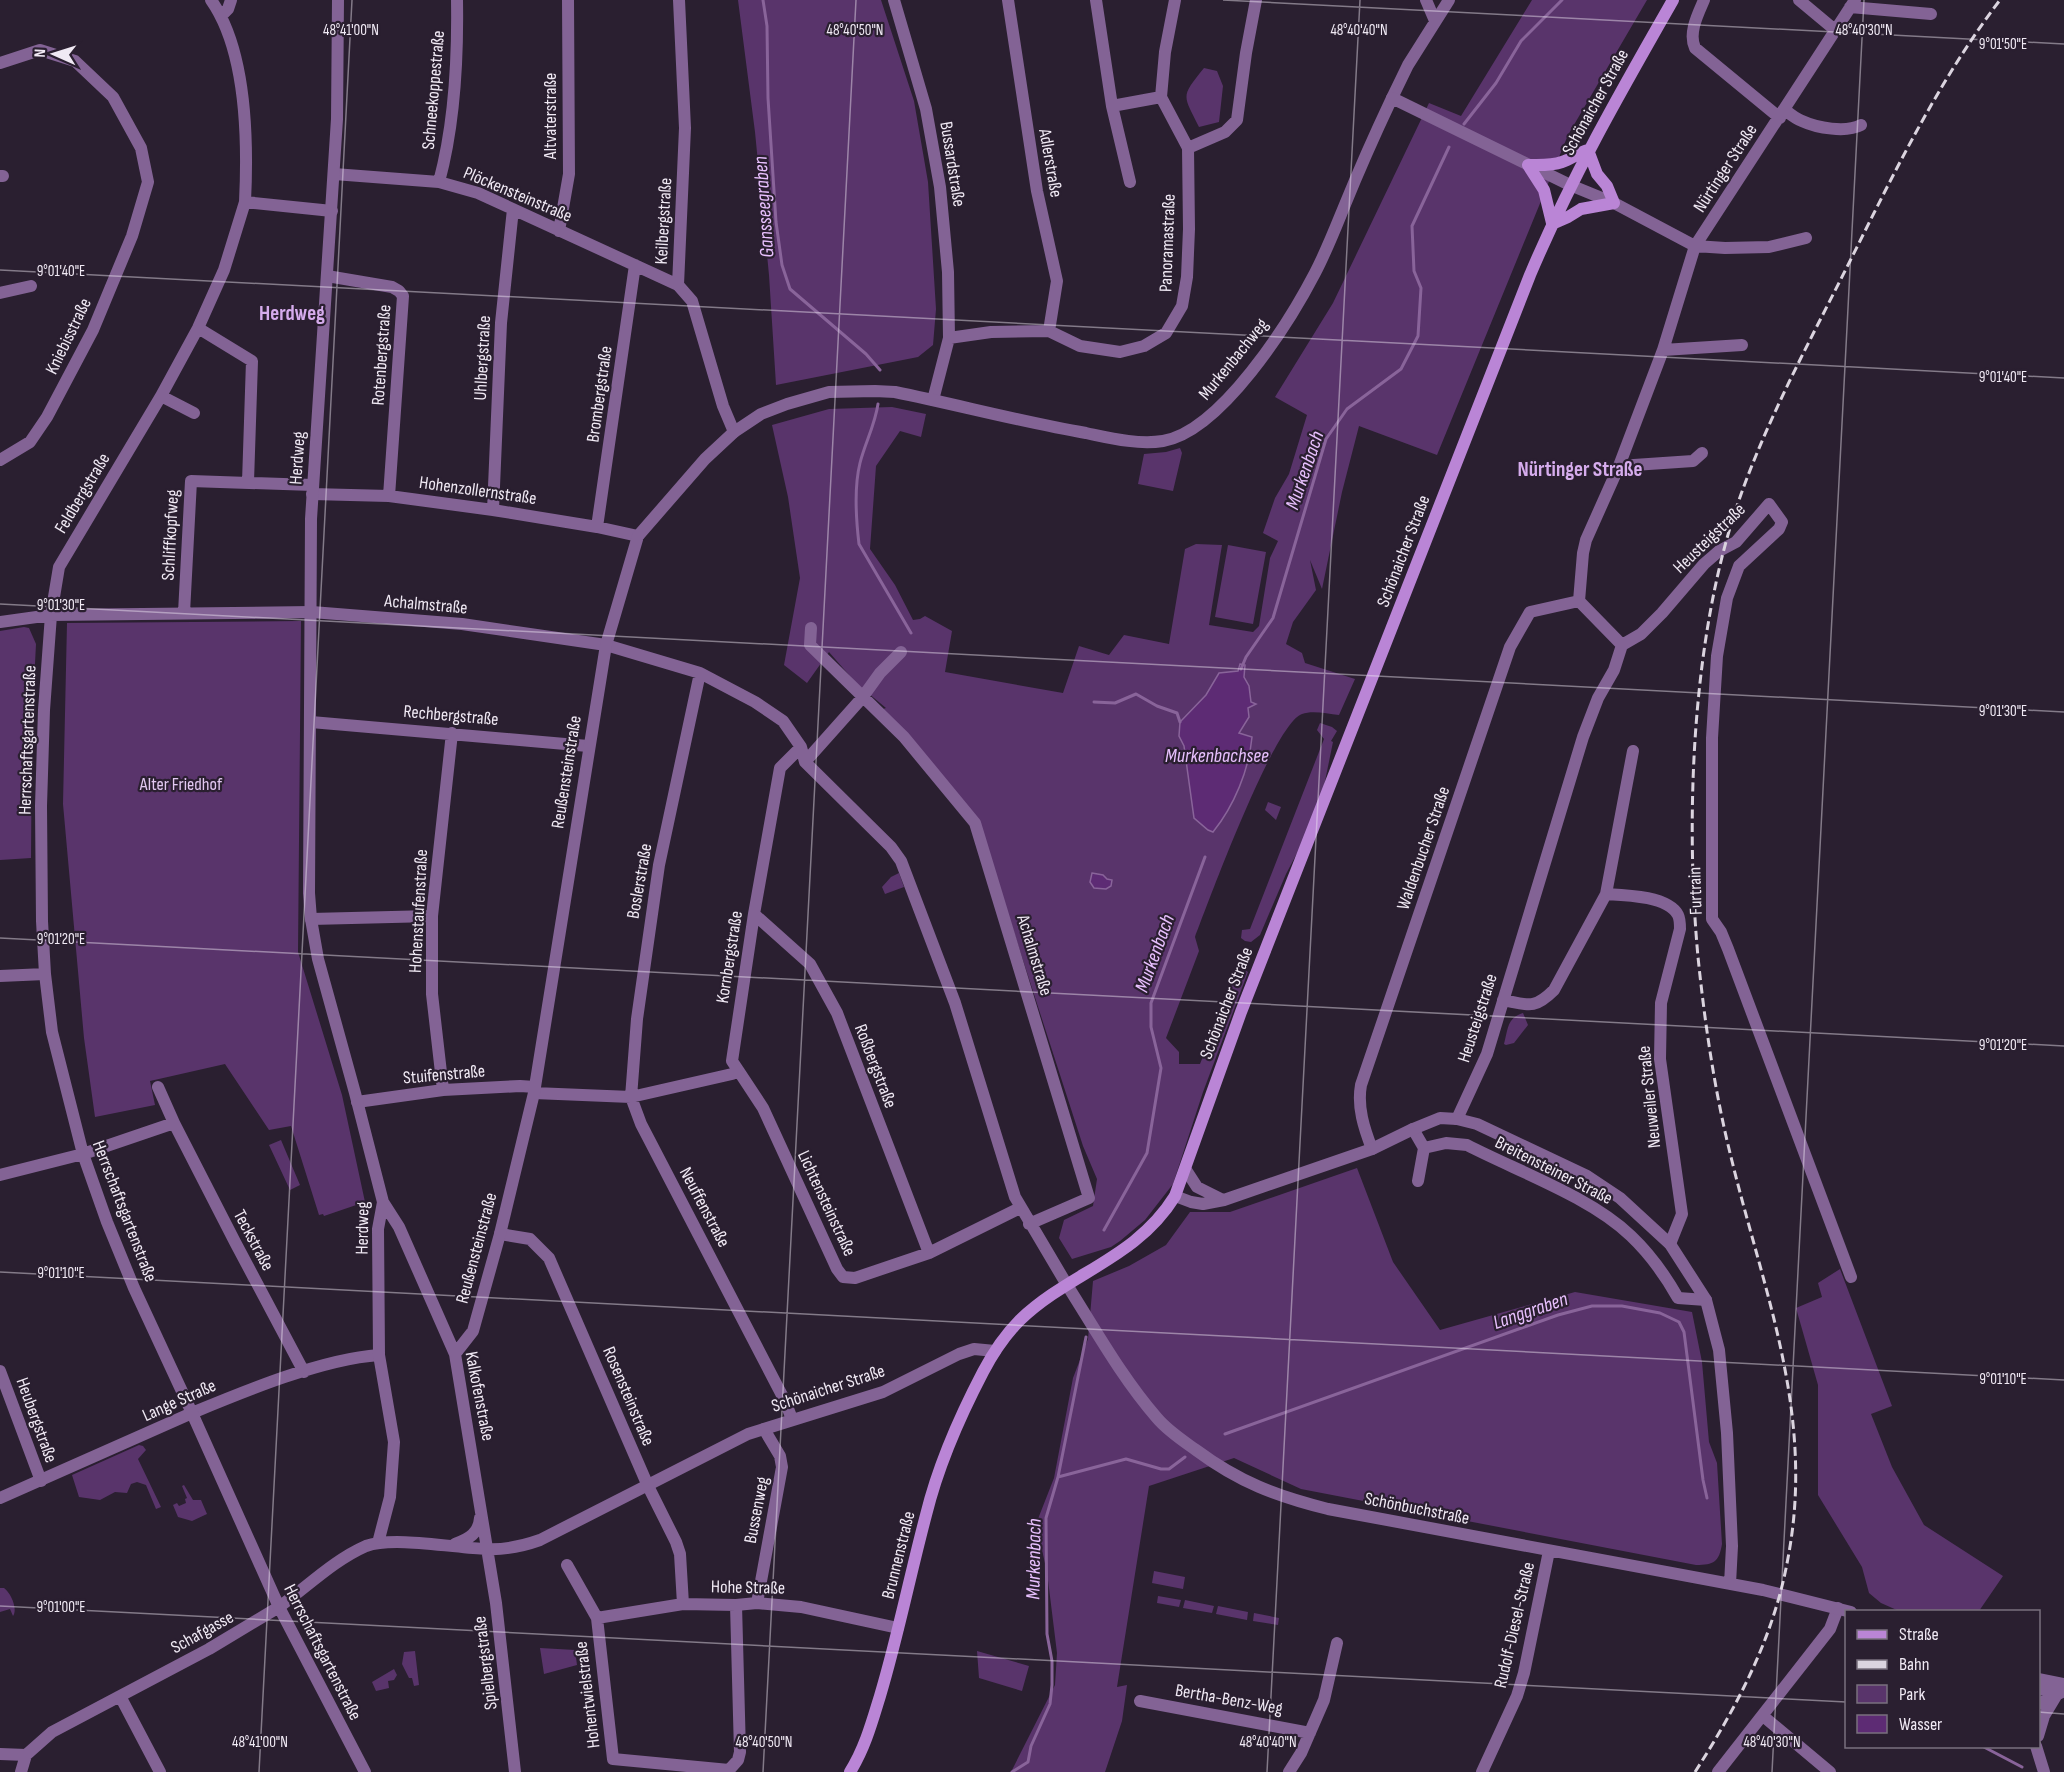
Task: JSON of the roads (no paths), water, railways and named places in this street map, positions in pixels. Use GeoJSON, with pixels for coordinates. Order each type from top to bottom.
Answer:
{"type":"FeatureCollection","features":[{"type":"Feature","properties":{"kind":"main road","name":"Schönaicher Straße"},"geometry":{"type":"LineString","coordinates":[[995,1352],[1022,1318],[1067,1285],[1133,1244],[1159,1220],[1175,1196],[1245,1001],[1401,607],[1472,419],[1552,224],[1588,150],[1673,0]]}},
{"type":"Feature","properties":{"kind":"main road"},"geometry":{"type":"LineString","coordinates":[[1588,150],[1597,174],[1607,186],[1614,203],[1581,209],[1552,224],[1544,190],[1528,165],[1565,162],[1576,153],[1588,150]]}},
{"type":"Feature","properties":{"kind":"main road","name":"Brunnenstraße"},"geometry":{"type":"LineString","coordinates":[[850,1772],[866,1741],[935,1484],[966,1407],[995,1352]]}},
{"type":"Feature","properties":{"kind":"street","name":"Feldbergstraße"},"geometry":{"type":"LineString","coordinates":[[51,615],[59,567],[161,396],[198,328],[224,270],[245,202],[246,174],[239,69],[222,15],[211,0]]}},
{"type":"Feature","properties":{"kind":"street"},"geometry":{"type":"LineString","coordinates":[[222,15],[228,9],[231,0]]}},
{"type":"Feature","properties":{"kind":"street","name":"Herdweg"},"geometry":{"type":"LineString","coordinates":[[338,0],[339,70],[334,174],[313,489],[309,893],[318,959],[383,1202],[378,1229],[379,1355],[394,1442],[390,1497],[378,1543]]}},
{"type":"Feature","properties":{"kind":"street","name":"Schneekoppestraße"},"geometry":{"type":"LineString","coordinates":[[439,182],[447,154],[458,59],[457,0]]}},
{"type":"Feature","properties":{"kind":"street","name":"Altvaterstraße"},"geometry":{"type":"LineString","coordinates":[[559,231],[568,174],[568,0]]}},
{"type":"Feature","properties":{"kind":"street","name":"Keilbergstraße"},"geometry":{"type":"LineString","coordinates":[[679,0],[685,128],[678,285],[692,301],[723,406],[734,432]]}},
{"type":"Feature","properties":{"kind":"street","name":"Bussardstraße"},"geometry":{"type":"LineString","coordinates":[[894,0],[926,109],[940,187],[948,272],[949,338]]}},
{"type":"Feature","properties":{"kind":"street","name":"Adlerstraße"},"geometry":{"type":"LineString","coordinates":[[1008,0],[1037,191],[1057,281],[1049,331]]}},
{"type":"Feature","properties":{"kind":"street"},"geometry":{"type":"LineString","coordinates":[[1096,0],[1112,106],[1130,182]]}},
{"type":"Feature","properties":{"kind":"street"},"geometry":{"type":"LineString","coordinates":[[1112,106],[1161,97],[1165,52],[1175,0]]}},
{"type":"Feature","properties":{"kind":"street"},"geometry":{"type":"LineString","coordinates":[[1188,148],[1225,132],[1237,120],[1256,0]]}},
{"type":"Feature","properties":{"kind":"street"},"geometry":{"type":"LineString","coordinates":[[1426,0],[1435,21]]}},
{"type":"Feature","properties":{"kind":"street","name":"Murkenbachweg"},"geometry":{"type":"LineString","coordinates":[[933,400],[1066,430],[1138,441],[1164,441],[1203,422],[1223,405],[1240,385],[1300,301],[1316,272],[1408,65],[1449,0]]}},
{"type":"Feature","properties":{"kind":"street"},"geometry":{"type":"LineString","coordinates":[[1704,0],[1693,30],[1692,42],[1695,48],[1782,114],[1818,126],[1844,128],[1861,125]]}},
{"type":"Feature","properties":{"kind":"street"},"geometry":{"type":"LineString","coordinates":[[1800,0],[1835,30]]}},
{"type":"Feature","properties":{"kind":"street","name":"Nürtinger Straße"},"geometry":{"type":"LineString","coordinates":[[1579,601],[1586,540],[1619,466],[1663,350],[1695,246],[1853,3],[1931,14]]}},
{"type":"Feature","properties":{"kind":"street","name":"Kniebisstraße"},"geometry":{"type":"LineString","coordinates":[[0,63],[39,50],[75,61],[112,97],[141,148],[148,182],[132,236],[93,330],[47,417],[30,442],[0,460]]}},
{"type":"Feature","properties":{"kind":"street","name":"Panoramastraße"},"geometry":{"type":"LineString","coordinates":[[949,338],[991,332],[1049,331],[1080,346],[1120,352],[1144,346],[1167,333],[1182,306],[1187,278],[1188,148],[1161,97]]}},
{"type":"Feature","properties":{"kind":"street"},"geometry":{"type":"LineString","coordinates":[[1392,99],[1570,185],[1614,203],[1695,246],[1769,247],[1806,238]]}},
{"type":"Feature","properties":{"kind":"street","name":"Plöckensteinstraße"},"geometry":{"type":"LineString","coordinates":[[334,174],[439,182],[478,193],[678,285]]}},
{"type":"Feature","properties":{"kind":"street"},"geometry":{"type":"LineString","coordinates":[[245,202],[332,210]]}},
{"type":"Feature","properties":{"kind":"street","name":"Uhlbergstraße"},"geometry":{"type":"LineString","coordinates":[[493,510],[501,323],[513,209]]}},
{"type":"Feature","properties":{"kind":"street","name":"Brombergstraße"},"geometry":{"type":"LineString","coordinates":[[597,527],[635,266]]}},
{"type":"Feature","properties":{"kind":"street","name":"Rotenbergstraße"},"geometry":{"type":"LineString","coordinates":[[327,276],[392,287],[403,296],[389,496]]}},
{"type":"Feature","properties":{"kind":"street"},"geometry":{"type":"LineString","coordinates":[[0,292],[31,286]]}},
{"type":"Feature","properties":{"kind":"street"},"geometry":{"type":"LineString","coordinates":[[198,328],[252,361],[248,482]]}},
{"type":"Feature","properties":{"kind":"street"},"geometry":{"type":"LineString","coordinates":[[933,400],[949,338]]}},
{"type":"Feature","properties":{"kind":"street"},"geometry":{"type":"LineString","coordinates":[[1663,350],[1742,345]]}},
{"type":"Feature","properties":{"kind":"street","name":"Reußensteinstraße"},"geometry":{"type":"LineString","coordinates":[[456,1354],[473,1331],[500,1234],[534,1090],[606,645],[638,536],[681,484],[734,432],[761,414],[829,392],[896,392],[933,400]]}},
{"type":"Feature","properties":{"kind":"street"},"geometry":{"type":"LineString","coordinates":[[161,396],[194,413]]}},
{"type":"Feature","properties":{"kind":"street"},"geometry":{"type":"LineString","coordinates":[[1619,466],[1693,461],[1702,453]]}},
{"type":"Feature","properties":{"kind":"street","name":"Schliffkopfweg"},"geometry":{"type":"LineString","coordinates":[[184,613],[191,481],[248,482],[313,489]]}},
{"type":"Feature","properties":{"kind":"street","name":"Hohenzollernstraße"},"geometry":{"type":"LineString","coordinates":[[313,489],[389,496],[493,510],[638,536]]}},
{"type":"Feature","properties":{"kind":"street","name":"Heusteigstraße"},"geometry":{"type":"LineString","coordinates":[[1457,1119],[1487,1053],[1583,737],[1598,698],[1614,670],[1622,645],[1641,634],[1704,564],[1719,551],[1736,542],[1769,504]]}},
{"type":"Feature","properties":{"kind":"street","name":"Furtrain"},"geometry":{"type":"LineString","coordinates":[[1769,504],[1782,522],[1779,529],[1739,566],[1727,598],[1717,656],[1712,738],[1712,919],[1728,949],[1851,1277]]}},
{"type":"Feature","properties":{"kind":"street"},"geometry":{"type":"LineString","coordinates":[[1579,601],[1622,645]]}},
{"type":"Feature","properties":{"kind":"street","name":"Waldenbucher Straße"},"geometry":{"type":"LineString","coordinates":[[1372,1149],[1364,1127],[1359,1101],[1360,1085],[1510,647],[1530,612],[1579,601]]}},
{"type":"Feature","properties":{"kind":"street","name":"Achalmstraße"},"geometry":{"type":"LineString","coordinates":[[0,622],[51,615],[312,612],[462,624],[606,645],[700,673],[754,702],[783,721],[801,747],[806,762],[891,847],[901,861],[955,1003],[1020,1208],[1067,1285]]}},
{"type":"Feature","properties":{"kind":"street","name":"Herrschaftsgartenstraße"},"geometry":{"type":"LineString","coordinates":[[51,615],[44,710],[41,806],[45,974],[52,1032],[82,1154],[130,1277],[279,1607],[364,1772]]}},
{"type":"Feature","properties":{"kind":"street","name":"Achalmstraße"},"geometry":{"type":"LineString","coordinates":[[811,628],[810,645],[904,737],[975,823],[1089,1198],[1029,1224]]}},
{"type":"Feature","properties":{"kind":"street"},"geometry":{"type":"LineString","coordinates":[[806,762],[862,698],[880,673],[902,652]]}},
{"type":"Feature","properties":{"kind":"street","name":"Boslerstraße"},"geometry":{"type":"LineString","coordinates":[[631,1097],[637,1019],[659,865],[700,673]]}},
{"type":"Feature","properties":{"kind":"street","name":"Rechbergstraße"},"geometry":{"type":"LineString","coordinates":[[311,723],[588,746]]}},
{"type":"Feature","properties":{"kind":"street","name":"Hohenstaufenstraße"},"geometry":{"type":"LineString","coordinates":[[443,1090],[432,994],[432,915],[452,733]]}},
{"type":"Feature","properties":{"kind":"street","name":"Kornbergstraße"},"geometry":{"type":"LineString","coordinates":[[738,1070],[732,1061],[754,915],[780,768],[801,747]]}},
{"type":"Feature","properties":{"kind":"street"},"geometry":{"type":"LineString","coordinates":[[1503,1000],[1530,1006],[1543,1001],[1554,990],[1606,894],[1633,751]]}},
{"type":"Feature","properties":{"kind":"street","name":"Neuweiler Straße"},"geometry":{"type":"LineString","coordinates":[[1606,894],[1646,897],[1674,909],[1679,916],[1680,929],[1661,1003],[1660,1059],[1682,1214],[1670,1244]]}},
{"type":"Feature","properties":{"kind":"street"},"geometry":{"type":"LineString","coordinates":[[311,919],[432,915]]}},
{"type":"Feature","properties":{"kind":"street","name":"Roßbergstraße"},"geometry":{"type":"LineString","coordinates":[[754,915],[810,964],[837,1013],[929,1253]]}},
{"type":"Feature","properties":{"kind":"street"},"geometry":{"type":"LineString","coordinates":[[0,976],[45,974]]}},
{"type":"Feature","properties":{"kind":"street"},"geometry":{"type":"LineString","coordinates":[[534,1090],[631,1097],[732,1074],[738,1070]]}},
{"type":"Feature","properties":{"kind":"street","name":"Lichtensteinstraße"},"geometry":{"type":"LineString","coordinates":[[738,1070],[763,1108],[837,1269],[843,1277],[855,1278],[929,1253],[1020,1208]]}},
{"type":"Feature","properties":{"kind":"street","name":"Stuifenstraße"},"geometry":{"type":"LineString","coordinates":[[357,1102],[443,1090],[520,1086],[534,1090]]}},
{"type":"Feature","properties":{"kind":"street","name":"Teckstraße"},"geometry":{"type":"LineString","coordinates":[[158,1087],[174,1123],[304,1372]]}},
{"type":"Feature","properties":{"kind":"street","name":"Neuffenstraße"},"geometry":{"type":"LineString","coordinates":[[631,1097],[640,1124],[780,1391],[792,1419]]}},
{"type":"Feature","properties":{"kind":"street"},"geometry":{"type":"LineString","coordinates":[[1175,1196],[1203,1204],[1224,1200],[1372,1149],[1440,1118],[1457,1119]]}},
{"type":"Feature","properties":{"kind":"street","name":"Breitensteiner Straße"},"geometry":{"type":"LineString","coordinates":[[1457,1119],[1477,1124],[1587,1176],[1620,1198],[1670,1244],[1706,1300],[1719,1350],[1727,1433],[1732,1546],[1730,1584]]}},
{"type":"Feature","properties":{"kind":"street"},"geometry":{"type":"LineString","coordinates":[[0,1175],[82,1154],[174,1123]]}},
{"type":"Feature","properties":{"kind":"street"},"geometry":{"type":"LineString","coordinates":[[1413,1129],[1424,1148],[1418,1181]]}},
{"type":"Feature","properties":{"kind":"street","name":"Breitensteiner Straße"},"geometry":{"type":"LineString","coordinates":[[1424,1148],[1446,1143],[1467,1145],[1580,1200],[1608,1217],[1630,1235],[1663,1272],[1678,1298],[1706,1300]]}},
{"type":"Feature","properties":{"kind":"street"},"geometry":{"type":"LineString","coordinates":[[1186,1170],[1197,1187],[1207,1194],[1224,1200]]}},
{"type":"Feature","properties":{"kind":"street","name":"Kalkofenstraße"},"geometry":{"type":"LineString","coordinates":[[383,1202],[399,1227],[456,1354],[488,1549]]}},
{"type":"Feature","properties":{"kind":"street","name":"Rosensteinstraße"},"geometry":{"type":"LineString","coordinates":[[500,1234],[530,1239],[549,1258],[648,1486],[676,1542],[680,1554],[683,1605]]}},
{"type":"Feature","properties":{"kind":"street","name":"Schönbuchstraße"},"geometry":{"type":"LineString","coordinates":[[1067,1285],[1132,1385],[1158,1419],[1173,1434],[1233,1476],[1288,1499],[1328,1509],[1730,1584],[1845,1610]]}},
{"type":"Feature","properties":{"kind":"street","name":"Schönaicher Straße"},"geometry":{"type":"LineString","coordinates":[[378,1543],[452,1545],[488,1549],[507,1548],[540,1540],[748,1434],[883,1392],[959,1354],[974,1349],[995,1352]]}},
{"type":"Feature","properties":{"kind":"street","name":"Lange Straße"},"geometry":{"type":"LineString","coordinates":[[0,1498],[236,1395],[304,1372],[359,1357],[379,1355]]}},
{"type":"Feature","properties":{"kind":"street","name":"Heubergstraße"},"geometry":{"type":"LineString","coordinates":[[0,1371],[40,1481]]}},
{"type":"Feature","properties":{"kind":"street","name":"Bussenweg"},"geometry":{"type":"LineString","coordinates":[[757,1603],[782,1467],[780,1456],[764,1429]]}},
{"type":"Feature","properties":{"kind":"street","name":"Kalkofenstraße"},"geometry":{"type":"LineString","coordinates":[[452,1545],[467,1540],[475,1533],[480,1523],[480,1505]]}},
{"type":"Feature","properties":{"kind":"street","name":"Schafgasse"},"geometry":{"type":"LineString","coordinates":[[26,1755],[52,1732],[209,1649],[279,1607],[354,1553],[378,1543]]}},
{"type":"Feature","properties":{"kind":"street","name":"Spielbergstraße"},"geometry":{"type":"LineString","coordinates":[[488,1549],[515,1772]]}},
{"type":"Feature","properties":{"kind":"street","name":"Rudolf-Diesel-Straße"},"geometry":{"type":"LineString","coordinates":[[1482,1772],[1517,1696],[1524,1673],[1549,1551]]}},
{"type":"Feature","properties":{"kind":"street","name":"Hohentwielstraße"},"geometry":{"type":"LineString","coordinates":[[567,1565],[597,1618],[613,1759],[729,1770],[738,1760],[740,1752],[736,1605]]}},
{"type":"Feature","properties":{"kind":"street","name":"Hohe Straße"},"geometry":{"type":"LineString","coordinates":[[597,1618],[683,1605],[757,1603],[801,1607],[898,1628]]}},
{"type":"Feature","properties":{"kind":"street"},"geometry":{"type":"LineString","coordinates":[[1718,1772],[1845,1610]]}},
{"type":"Feature","properties":{"kind":"street"},"geometry":{"type":"LineString","coordinates":[[1289,1772],[1310,1733],[1324,1700],[1337,1643]]}},
{"type":"Feature","properties":{"kind":"street"},"geometry":{"type":"LineString","coordinates":[[2040,1680],[2061,1689]]}},
{"type":"Feature","properties":{"kind":"street"},"geometry":{"type":"LineString","coordinates":[[2040,1690],[2061,1689]]}},
{"type":"Feature","properties":{"kind":"street"},"geometry":{"type":"LineString","coordinates":[[2040,1703],[2061,1689]]}},
{"type":"Feature","properties":{"kind":"street"},"geometry":{"type":"LineString","coordinates":[[2040,1729],[2044,1716],[2061,1689]]}},
{"type":"Feature","properties":{"kind":"street"},"geometry":{"type":"LineString","coordinates":[[120,1696],[160,1772]]}},
{"type":"Feature","properties":{"kind":"street","name":"Bertha-Benz-Weg"},"geometry":{"type":"LineString","coordinates":[[1140,1701],[1310,1733]]}},
{"type":"Feature","properties":{"kind":"street"},"geometry":{"type":"LineString","coordinates":[[1763,1716],[1830,1772]]}},
{"type":"Feature","properties":{"kind":"street"},"geometry":{"type":"LineString","coordinates":[[2037,1748],[2044,1772]]}},
{"type":"Feature","properties":{"kind":"street"},"geometry":{"type":"LineString","coordinates":[[0,1754],[26,1755],[21,1772]]}},
{"type":"Feature","properties":{"kind":"water","name":"Murkenbachsee"},"geometry":{"type":"Polygon","coordinates":[[[1240,664],[1245,665],[1244,677],[1249,686],[1251,702],[1256,704],[1248,708],[1249,717],[1239,733],[1252,737],[1248,762],[1228,811],[1213,832],[1194,818],[1184,746],[1179,736],[1180,722],[1206,695],[1219,673],[1238,671],[1240,664]]]}},
{"type":"Feature","properties":{"kind":"water"},"geometry":{"type":"Polygon","coordinates":[[[1092,873],[1112,880],[1111,886],[1106,889],[1094,888],[1090,882],[1092,873]]]}},
{"type":"Feature","properties":{"kind":"waterway","name":"Gansseegraben"},"geometry":{"type":"LineString","coordinates":[[763,0],[767,26],[768,98],[776,222],[782,265],[790,289],[866,354],[880,370]]}},
{"type":"Feature","properties":{"kind":"waterway","name":"Murkenbach"},"geometry":{"type":"LineString","coordinates":[[1464,124],[1496,83],[1521,41],[1562,0]]}},
{"type":"Feature","properties":{"kind":"waterway","name":"Murkenbach"},"geometry":{"type":"LineString","coordinates":[[1241,669],[1246,657],[1273,618],[1326,439],[1347,409],[1401,369],[1418,336],[1421,288],[1414,271],[1412,226],[1449,147]]}},
{"type":"Feature","properties":{"kind":"waterway","name":"Gansseegraben"},"geometry":{"type":"LineString","coordinates":[[878,404],[858,472],[856,503],[859,544],[911,633]]}},
{"type":"Feature","properties":{"kind":"waterway","name":"Gansseegraben"},"geometry":{"type":"LineString","coordinates":[[1094,702],[1115,703],[1136,694],[1157,706],[1177,713],[1180,722]]}},
{"type":"Feature","properties":{"kind":"waterway","name":"Murkenbach"},"geometry":{"type":"LineString","coordinates":[[1104,1230],[1147,1153],[1161,1068],[1151,1027],[1151,1003],[1205,857]]}},
{"type":"Feature","properties":{"kind":"waterway","name":"Langgraben"},"geometry":{"type":"LineString","coordinates":[[1225,1434],[1558,1315],[1592,1306],[1622,1306],[1660,1313],[1679,1322],[1684,1332],[1707,1498]]}},
{"type":"Feature","properties":{"kind":"waterway","name":"Murkenbach"},"geometry":{"type":"LineString","coordinates":[[1012,1772],[1028,1762],[1031,1746],[1050,1704],[1052,1661],[1047,1634],[1046,1518],[1058,1477],[1086,1337]]}},
{"type":"Feature","properties":{"kind":"waterway","name":"Langgraben"},"geometry":{"type":"LineString","coordinates":[[1058,1477],[1126,1459],[1161,1469],[1169,1469],[1185,1457]]}},
{"type":"Feature","properties":{"kind":"waterway","name":"Langgraben"},"geometry":{"type":"LineString","coordinates":[[1986,1748],[2022,1767]]}},
{"type":"Feature","properties":{"kind":"railway"},"geometry":{"type":"LineString","coordinates":[[1695,1772],[1740,1696],[1764,1643],[1782,1587],[1795,1506],[1795,1455],[1791,1406],[1771,1308],[1720,1110],[1707,1034],[1698,957],[1692,845],[1693,786],[1702,666],[1711,608],[1723,552],[1739,500],[1750,469],[1791,379],[1919,127],[1957,62],[2000,0]]}},
{"type":"Feature","properties":{"kind":"district","name":"Herdweg"},"geometry":{"type":"Point","coordinates":[292,313]}},
{"type":"Feature","properties":{"kind":"district","name":"Nürtinger Straße"},"geometry":{"type":"Point","coordinates":[1580,469]}},
{"type":"Feature","properties":{"kind":"park label","name":"Alter Friedhof"},"geometry":{"type":"Point","coordinates":[181,784]}}]}
